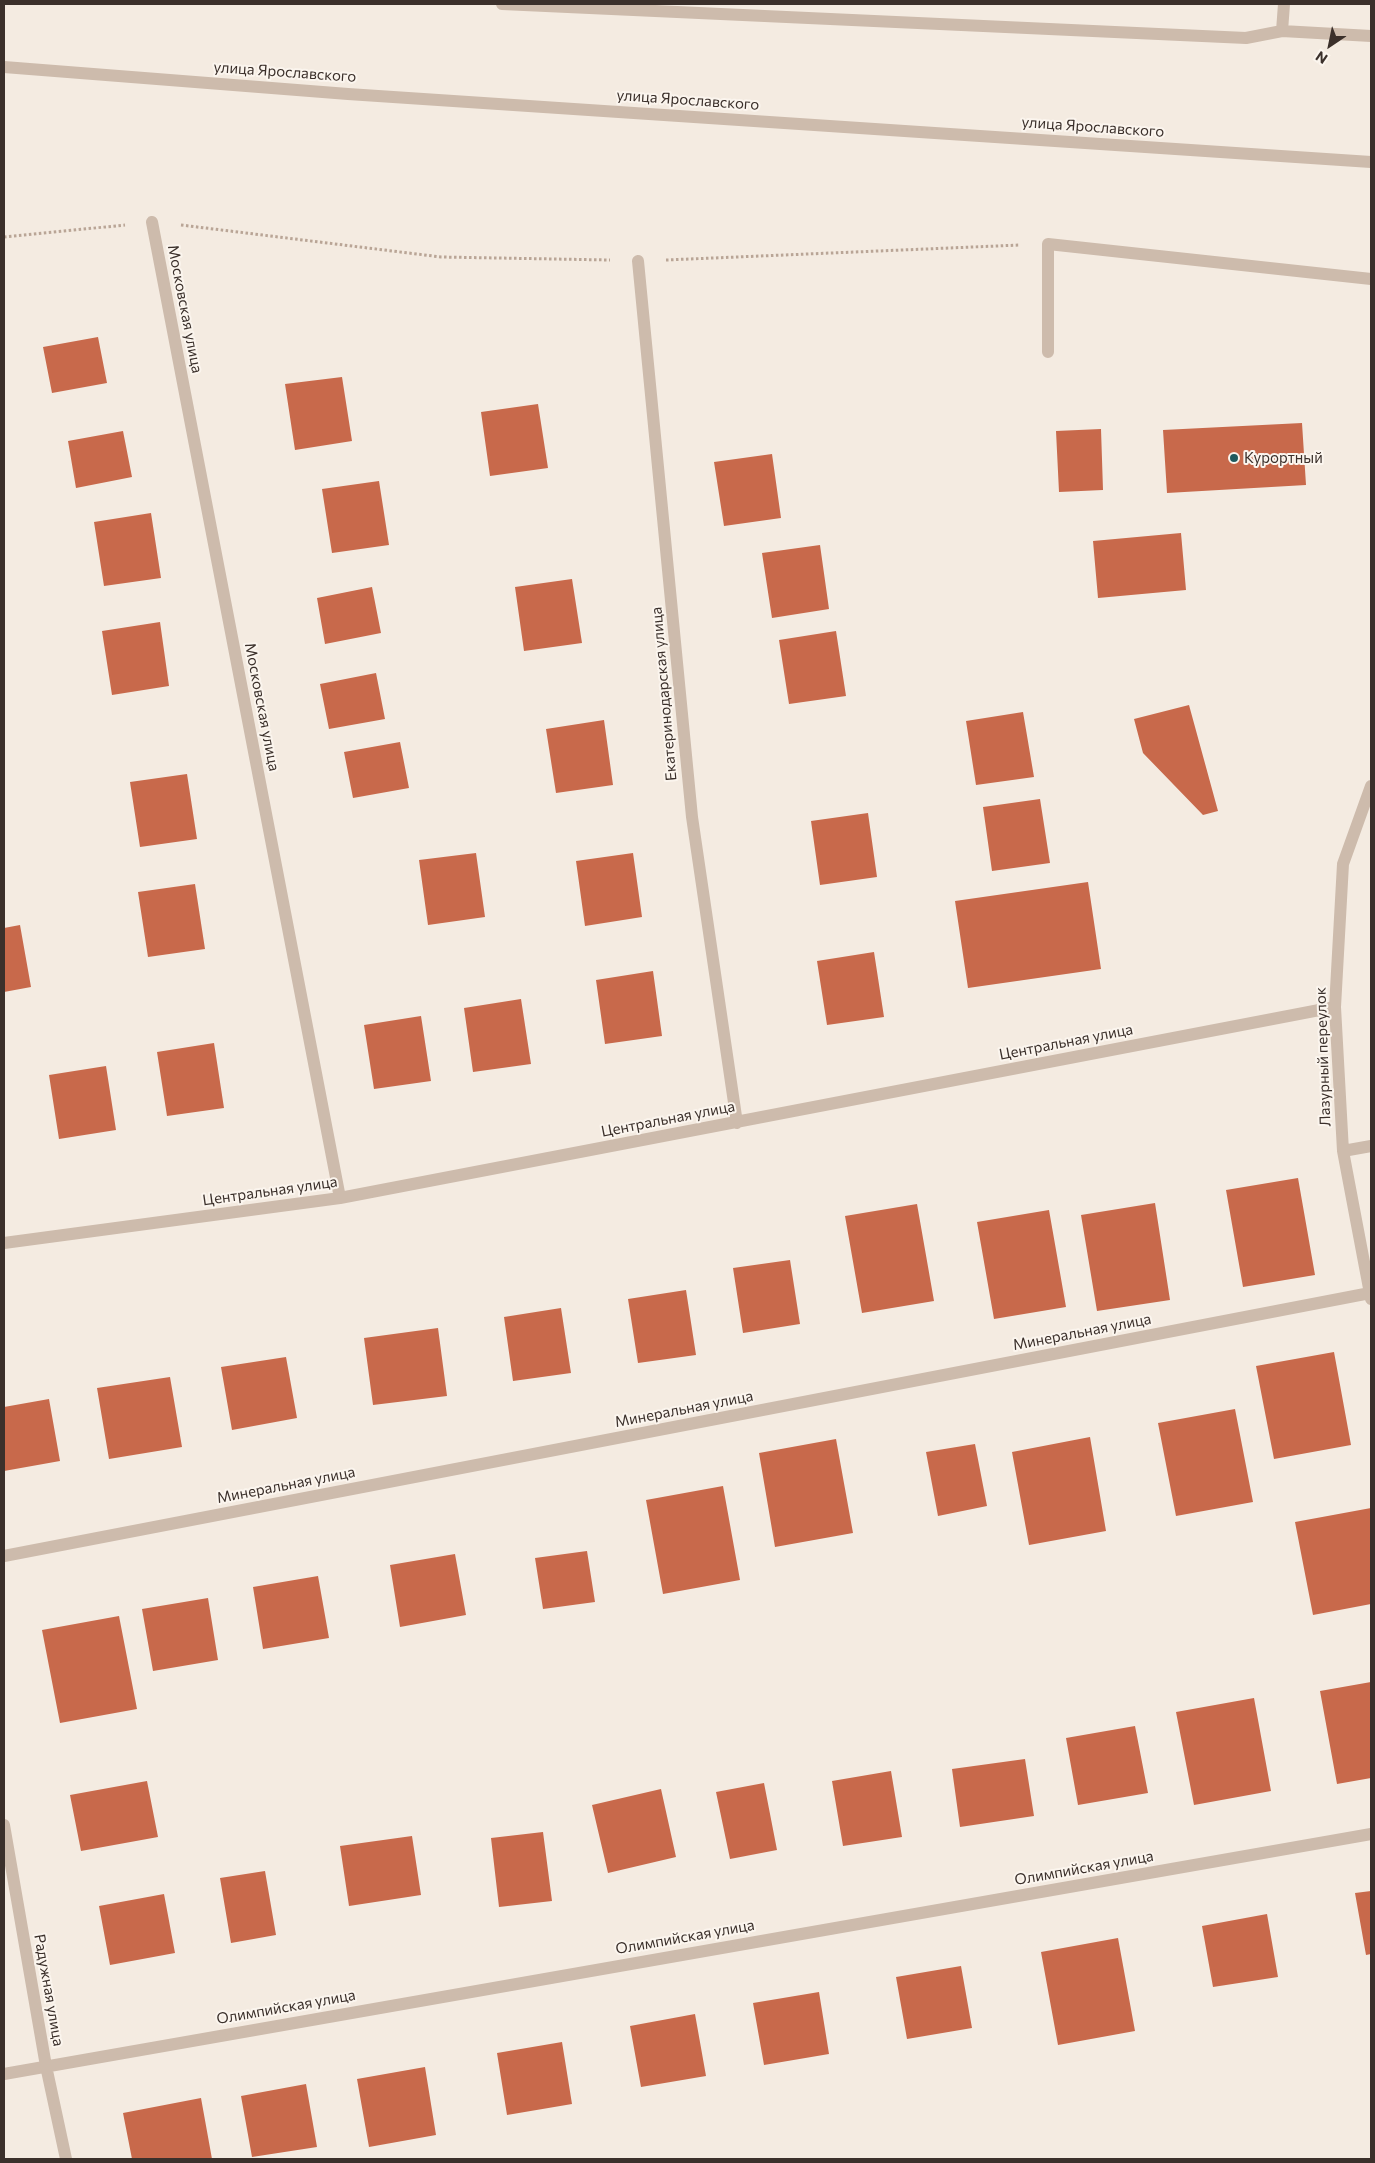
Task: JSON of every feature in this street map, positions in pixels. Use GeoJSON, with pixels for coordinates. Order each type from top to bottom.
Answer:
{"type":"FeatureCollection","features":[{"type":"Feature","properties":{"kind":"street"},"geometry":{"type":"LineString","coordinates":[[502,4],[1246,38],[1282,31],[1371,36]]}},
{"type":"Feature","properties":{"kind":"street"},"geometry":{"type":"LineString","coordinates":[[1282,31],[1284,4]]}},
{"type":"Feature","properties":{"kind":"street","name":"улица Ярославского"},"geometry":{"type":"LineString","coordinates":[[4,67],[348,94],[1371,162]]}},
{"type":"Feature","properties":{"kind":"street","name":"Московская улица"},"geometry":{"type":"LineString","coordinates":[[152,222],[340,1198]]}},
{"type":"Feature","properties":{"kind":"street"},"geometry":{"type":"LineString","coordinates":[[1048,352],[1048,244],[1371,279]]}},
{"type":"Feature","properties":{"kind":"street","name":"Екатеринодарская улица"},"geometry":{"type":"LineString","coordinates":[[638,261],[692,817],[737,1123]]}},
{"type":"Feature","properties":{"kind":"street","name":"Лазурный переулок"},"geometry":{"type":"LineString","coordinates":[[1371,786],[1343,864],[1335,1006],[1343,1152],[1371,1296]]}},
{"type":"Feature","properties":{"kind":"street","name":"Центральная улица"},"geometry":{"type":"LineString","coordinates":[[4,1243],[340,1198],[737,1123],[1335,1006]]}},
{"type":"Feature","properties":{"kind":"street"},"geometry":{"type":"LineString","coordinates":[[1343,1152],[1371,1146]]}},
{"type":"Feature","properties":{"kind":"street","name":"Минеральная улица"},"geometry":{"type":"LineString","coordinates":[[4,1556],[1371,1296]]}},
{"type":"Feature","properties":{"kind":"street","name":"Радужная улица"},"geometry":{"type":"LineString","coordinates":[[4,1825],[46,2066],[66,2159]]}},
{"type":"Feature","properties":{"kind":"street","name":"Олимпийская улица"},"geometry":{"type":"LineString","coordinates":[[4,2074],[1371,1834]]}},
{"type":"Feature","properties":{"kind":"path"},"geometry":{"type":"LineString","coordinates":[[4,237],[152,222],[442,257],[638,261],[1048,244]]}},
{"type":"Feature","properties":{"kind":"building"},"geometry":{"type":"Polygon","coordinates":[[[98,337],[107,383],[52,393],[43,347],[98,337]]]}},
{"type":"Feature","properties":{"kind":"building"},"geometry":{"type":"Polygon","coordinates":[[[342,377],[352,441],[295,450],[285,384],[342,377]]]}},
{"type":"Feature","properties":{"kind":"building"},"geometry":{"type":"Polygon","coordinates":[[[538,404],[548,468],[490,476],[481,412],[538,404]]]}},
{"type":"Feature","properties":{"kind":"building","name":"Курортный"},"geometry":{"type":"Polygon","coordinates":[[[1302,423],[1306,485],[1167,493],[1163,430],[1302,423]]]}},
{"type":"Feature","properties":{"kind":"building"},"geometry":{"type":"Polygon","coordinates":[[[1101,429],[1103,490],[1059,492],[1056,431],[1101,429]]]}},
{"type":"Feature","properties":{"kind":"building"},"geometry":{"type":"Polygon","coordinates":[[[123,431],[132,477],[76,488],[68,441],[123,431]]]}},
{"type":"Feature","properties":{"kind":"building"},"geometry":{"type":"Polygon","coordinates":[[[772,454],[781,518],[724,526],[714,462],[772,454]]]}},
{"type":"Feature","properties":{"kind":"building"},"geometry":{"type":"Polygon","coordinates":[[[379,481],[389,545],[332,553],[322,489],[379,481]]]}},
{"type":"Feature","properties":{"kind":"building"},"geometry":{"type":"Polygon","coordinates":[[[151,513],[161,578],[104,586],[94,522],[151,513]]]}},
{"type":"Feature","properties":{"kind":"building"},"geometry":{"type":"Polygon","coordinates":[[[1181,533],[1186,590],[1098,598],[1093,541],[1181,533]]]}},
{"type":"Feature","properties":{"kind":"building"},"geometry":{"type":"Polygon","coordinates":[[[820,545],[829,609],[772,618],[762,553],[820,545]]]}},
{"type":"Feature","properties":{"kind":"building"},"geometry":{"type":"Polygon","coordinates":[[[572,579],[582,643],[524,651],[515,587],[572,579]]]}},
{"type":"Feature","properties":{"kind":"building"},"geometry":{"type":"Polygon","coordinates":[[[372,587],[381,633],[325,644],[317,598],[372,587]]]}},
{"type":"Feature","properties":{"kind":"building"},"geometry":{"type":"Polygon","coordinates":[[[160,622],[169,686],[112,695],[102,631],[160,622]]]}},
{"type":"Feature","properties":{"kind":"building"},"geometry":{"type":"Polygon","coordinates":[[[836,631],[846,696],[789,704],[779,640],[836,631]]]}},
{"type":"Feature","properties":{"kind":"building"},"geometry":{"type":"Polygon","coordinates":[[[376,673],[385,719],[329,729],[320,684],[376,673]]]}},
{"type":"Feature","properties":{"kind":"building"},"geometry":{"type":"Polygon","coordinates":[[[1189,705],[1218,811],[1203,815],[1143,753],[1134,719],[1189,705]]]}},
{"type":"Feature","properties":{"kind":"building"},"geometry":{"type":"Polygon","coordinates":[[[1023,712],[1034,777],[976,785],[966,721],[1023,712]]]}},
{"type":"Feature","properties":{"kind":"building"},"geometry":{"type":"Polygon","coordinates":[[[604,720],[613,785],[556,793],[546,729],[604,720]]]}},
{"type":"Feature","properties":{"kind":"building"},"geometry":{"type":"Polygon","coordinates":[[[400,742],[409,788],[353,798],[344,752],[400,742]]]}},
{"type":"Feature","properties":{"kind":"building"},"geometry":{"type":"Polygon","coordinates":[[[187,774],[197,839],[140,847],[130,782],[187,774]]]}},
{"type":"Feature","properties":{"kind":"building"},"geometry":{"type":"Polygon","coordinates":[[[1040,799],[1050,863],[992,871],[983,807],[1040,799]]]}},
{"type":"Feature","properties":{"kind":"building"},"geometry":{"type":"Polygon","coordinates":[[[868,813],[877,877],[820,885],[811,821],[868,813]]]}},
{"type":"Feature","properties":{"kind":"building"},"geometry":{"type":"Polygon","coordinates":[[[476,853],[485,917],[428,925],[419,860],[476,853]]]}},
{"type":"Feature","properties":{"kind":"building"},"geometry":{"type":"Polygon","coordinates":[[[633,853],[642,917],[585,926],[576,861],[633,853]]]}},
{"type":"Feature","properties":{"kind":"building"},"geometry":{"type":"Polygon","coordinates":[[[1088,882],[1101,969],[968,988],[955,901],[1088,882]]]}},
{"type":"Feature","properties":{"kind":"building"},"geometry":{"type":"Polygon","coordinates":[[[195,884],[205,949],[148,957],[138,892],[195,884]]]}},
{"type":"Feature","properties":{"kind":"building"},"geometry":{"type":"Polygon","coordinates":[[[20,925],[31,987],[4,992],[4,928],[20,925]]]}},
{"type":"Feature","properties":{"kind":"building"},"geometry":{"type":"Polygon","coordinates":[[[874,952],[884,1017],[827,1025],[817,961],[874,952]]]}},
{"type":"Feature","properties":{"kind":"building"},"geometry":{"type":"Polygon","coordinates":[[[653,971],[662,1036],[605,1044],[596,980],[653,971]]]}},
{"type":"Feature","properties":{"kind":"building"},"geometry":{"type":"Polygon","coordinates":[[[521,999],[531,1064],[473,1072],[464,1008],[521,999]]]}},
{"type":"Feature","properties":{"kind":"building"},"geometry":{"type":"Polygon","coordinates":[[[421,1016],[431,1081],[374,1089],[364,1025],[421,1016]]]}},
{"type":"Feature","properties":{"kind":"building"},"geometry":{"type":"Polygon","coordinates":[[[214,1043],[224,1108],[167,1116],[157,1052],[214,1043]]]}},
{"type":"Feature","properties":{"kind":"building"},"geometry":{"type":"Polygon","coordinates":[[[106,1066],[116,1130],[59,1139],[49,1075],[106,1066]]]}},
{"type":"Feature","properties":{"kind":"building"},"geometry":{"type":"Polygon","coordinates":[[[1298,1178],[1315,1275],[1243,1287],[1226,1190],[1298,1178]]]}},
{"type":"Feature","properties":{"kind":"building"},"geometry":{"type":"Polygon","coordinates":[[[1155,1203],[1170,1300],[1097,1311],[1081,1215],[1155,1203]]]}},
{"type":"Feature","properties":{"kind":"building"},"geometry":{"type":"Polygon","coordinates":[[[917,1204],[934,1301],[862,1313],[845,1216],[917,1204]]]}},
{"type":"Feature","properties":{"kind":"building"},"geometry":{"type":"Polygon","coordinates":[[[1049,1210],[1066,1307],[994,1319],[977,1222],[1049,1210]]]}},
{"type":"Feature","properties":{"kind":"building"},"geometry":{"type":"Polygon","coordinates":[[[790,1260],[800,1324],[743,1333],[733,1268],[790,1260]]]}},
{"type":"Feature","properties":{"kind":"building"},"geometry":{"type":"Polygon","coordinates":[[[686,1290],[696,1355],[638,1363],[628,1299],[686,1290]]]}},
{"type":"Feature","properties":{"kind":"building"},"geometry":{"type":"Polygon","coordinates":[[[561,1308],[571,1373],[513,1381],[504,1317],[561,1308]]]}},
{"type":"Feature","properties":{"kind":"building"},"geometry":{"type":"Polygon","coordinates":[[[438,1328],[447,1396],[373,1405],[364,1338],[438,1328]]]}},
{"type":"Feature","properties":{"kind":"building"},"geometry":{"type":"Polygon","coordinates":[[[1334,1352],[1351,1445],[1274,1459],[1256,1366],[1334,1352]]]}},
{"type":"Feature","properties":{"kind":"building"},"geometry":{"type":"Polygon","coordinates":[[[286,1357],[297,1418],[232,1430],[221,1367],[286,1357]]]}},
{"type":"Feature","properties":{"kind":"building"},"geometry":{"type":"Polygon","coordinates":[[[170,1377],[182,1447],[109,1459],[97,1388],[170,1377]]]}},
{"type":"Feature","properties":{"kind":"building"},"geometry":{"type":"Polygon","coordinates":[[[49,1399],[60,1461],[4,1471],[4,1407],[49,1399]]]}},
{"type":"Feature","properties":{"kind":"building"},"geometry":{"type":"Polygon","coordinates":[[[1235,1409],[1253,1502],[1176,1516],[1158,1423],[1235,1409]]]}},
{"type":"Feature","properties":{"kind":"building"},"geometry":{"type":"Polygon","coordinates":[[[1090,1437],[1106,1531],[1029,1545],[1012,1452],[1090,1437]]]}},
{"type":"Feature","properties":{"kind":"building"},"geometry":{"type":"Polygon","coordinates":[[[836,1439],[853,1533],[775,1547],[759,1453],[836,1439]]]}},
{"type":"Feature","properties":{"kind":"building"},"geometry":{"type":"Polygon","coordinates":[[[975,1444],[987,1506],[938,1516],[926,1452],[975,1444]]]}},
{"type":"Feature","properties":{"kind":"building"},"geometry":{"type":"Polygon","coordinates":[[[723,1486],[740,1580],[663,1594],[646,1500],[723,1486]]]}},
{"type":"Feature","properties":{"kind":"building"},"geometry":{"type":"Polygon","coordinates":[[[1371,1508],[1371,1604],[1313,1615],[1295,1522],[1371,1508]]]}},
{"type":"Feature","properties":{"kind":"building"},"geometry":{"type":"Polygon","coordinates":[[[587,1551],[595,1602],[543,1609],[535,1558],[587,1551]]]}},
{"type":"Feature","properties":{"kind":"building"},"geometry":{"type":"Polygon","coordinates":[[[455,1554],[466,1615],[400,1627],[390,1565],[455,1554]]]}},
{"type":"Feature","properties":{"kind":"building"},"geometry":{"type":"Polygon","coordinates":[[[318,1576],[329,1638],[263,1649],[253,1587],[318,1576]]]}},
{"type":"Feature","properties":{"kind":"building"},"geometry":{"type":"Polygon","coordinates":[[[208,1598],[218,1660],[153,1671],[142,1609],[208,1598]]]}},
{"type":"Feature","properties":{"kind":"building"},"geometry":{"type":"Polygon","coordinates":[[[119,1616],[137,1709],[60,1723],[42,1630],[119,1616]]]}},
{"type":"Feature","properties":{"kind":"building"},"geometry":{"type":"Polygon","coordinates":[[[1371,1682],[1371,1778],[1337,1784],[1320,1691],[1371,1682]]]}},
{"type":"Feature","properties":{"kind":"building"},"geometry":{"type":"Polygon","coordinates":[[[1254,1698],[1271,1791],[1194,1805],[1176,1712],[1254,1698]]]}},
{"type":"Feature","properties":{"kind":"building"},"geometry":{"type":"Polygon","coordinates":[[[1135,1726],[1148,1793],[1078,1805],[1066,1738],[1135,1726]]]}},
{"type":"Feature","properties":{"kind":"building"},"geometry":{"type":"Polygon","coordinates":[[[1025,1759],[1034,1816],[960,1827],[952,1769],[1025,1759]]]}},
{"type":"Feature","properties":{"kind":"building"},"geometry":{"type":"Polygon","coordinates":[[[891,1771],[902,1837],[843,1846],[832,1781],[891,1771]]]}},
{"type":"Feature","properties":{"kind":"building"},"geometry":{"type":"Polygon","coordinates":[[[147,1781],[158,1837],[81,1851],[70,1795],[147,1781]]]}},
{"type":"Feature","properties":{"kind":"building"},"geometry":{"type":"Polygon","coordinates":[[[764,1783],[777,1850],[730,1859],[716,1792],[764,1783]]]}},
{"type":"Feature","properties":{"kind":"building"},"geometry":{"type":"Polygon","coordinates":[[[661,1789],[676,1857],[608,1873],[592,1805],[661,1789]]]}},
{"type":"Feature","properties":{"kind":"building"},"geometry":{"type":"Polygon","coordinates":[[[543,1832],[552,1901],[499,1907],[491,1838],[543,1832]]]}},
{"type":"Feature","properties":{"kind":"building"},"geometry":{"type":"Polygon","coordinates":[[[412,1836],[421,1895],[349,1906],[340,1846],[412,1836]]]}},
{"type":"Feature","properties":{"kind":"building"},"geometry":{"type":"Polygon","coordinates":[[[265,1871],[276,1935],[231,1943],[220,1878],[265,1871]]]}},
{"type":"Feature","properties":{"kind":"building"},"geometry":{"type":"Polygon","coordinates":[[[1371,1891],[1371,1954],[1366,1955],[1355,1893],[1371,1891]]]}},
{"type":"Feature","properties":{"kind":"building"},"geometry":{"type":"Polygon","coordinates":[[[164,1894],[175,1953],[110,1965],[99,1906],[164,1894]]]}},
{"type":"Feature","properties":{"kind":"building"},"geometry":{"type":"Polygon","coordinates":[[[1267,1914],[1278,1977],[1213,1987],[1202,1926],[1267,1914]]]}},
{"type":"Feature","properties":{"kind":"building"},"geometry":{"type":"Polygon","coordinates":[[[1118,1938],[1135,2031],[1058,2045],[1041,1952],[1118,1938]]]}},
{"type":"Feature","properties":{"kind":"building"},"geometry":{"type":"Polygon","coordinates":[[[961,1966],[972,2028],[907,2039],[896,1977],[961,1966]]]}},
{"type":"Feature","properties":{"kind":"building"},"geometry":{"type":"Polygon","coordinates":[[[819,1992],[829,2054],[764,2065],[753,2003],[819,1992]]]}},
{"type":"Feature","properties":{"kind":"building"},"geometry":{"type":"Polygon","coordinates":[[[695,2014],[706,2076],[641,2087],[630,2026],[695,2014]]]}},
{"type":"Feature","properties":{"kind":"building"},"geometry":{"type":"Polygon","coordinates":[[[562,2042],[572,2104],[507,2115],[497,2053],[562,2042]]]}},
{"type":"Feature","properties":{"kind":"building"},"geometry":{"type":"Polygon","coordinates":[[[425,2067],[436,2135],[369,2147],[357,2079],[425,2067]]]}},
{"type":"Feature","properties":{"kind":"building"},"geometry":{"type":"Polygon","coordinates":[[[306,2084],[317,2147],[252,2157],[241,2096],[306,2084]]]}},
{"type":"Feature","properties":{"kind":"building"},"geometry":{"type":"Polygon","coordinates":[[[201,2098],[212,2159],[132,2159],[123,2113],[201,2098]]]}},
{"type":"Feature","properties":{"kind":"place","name":"Курортный"},"geometry":{"type":"Point","coordinates":[1234,458]}}]}
